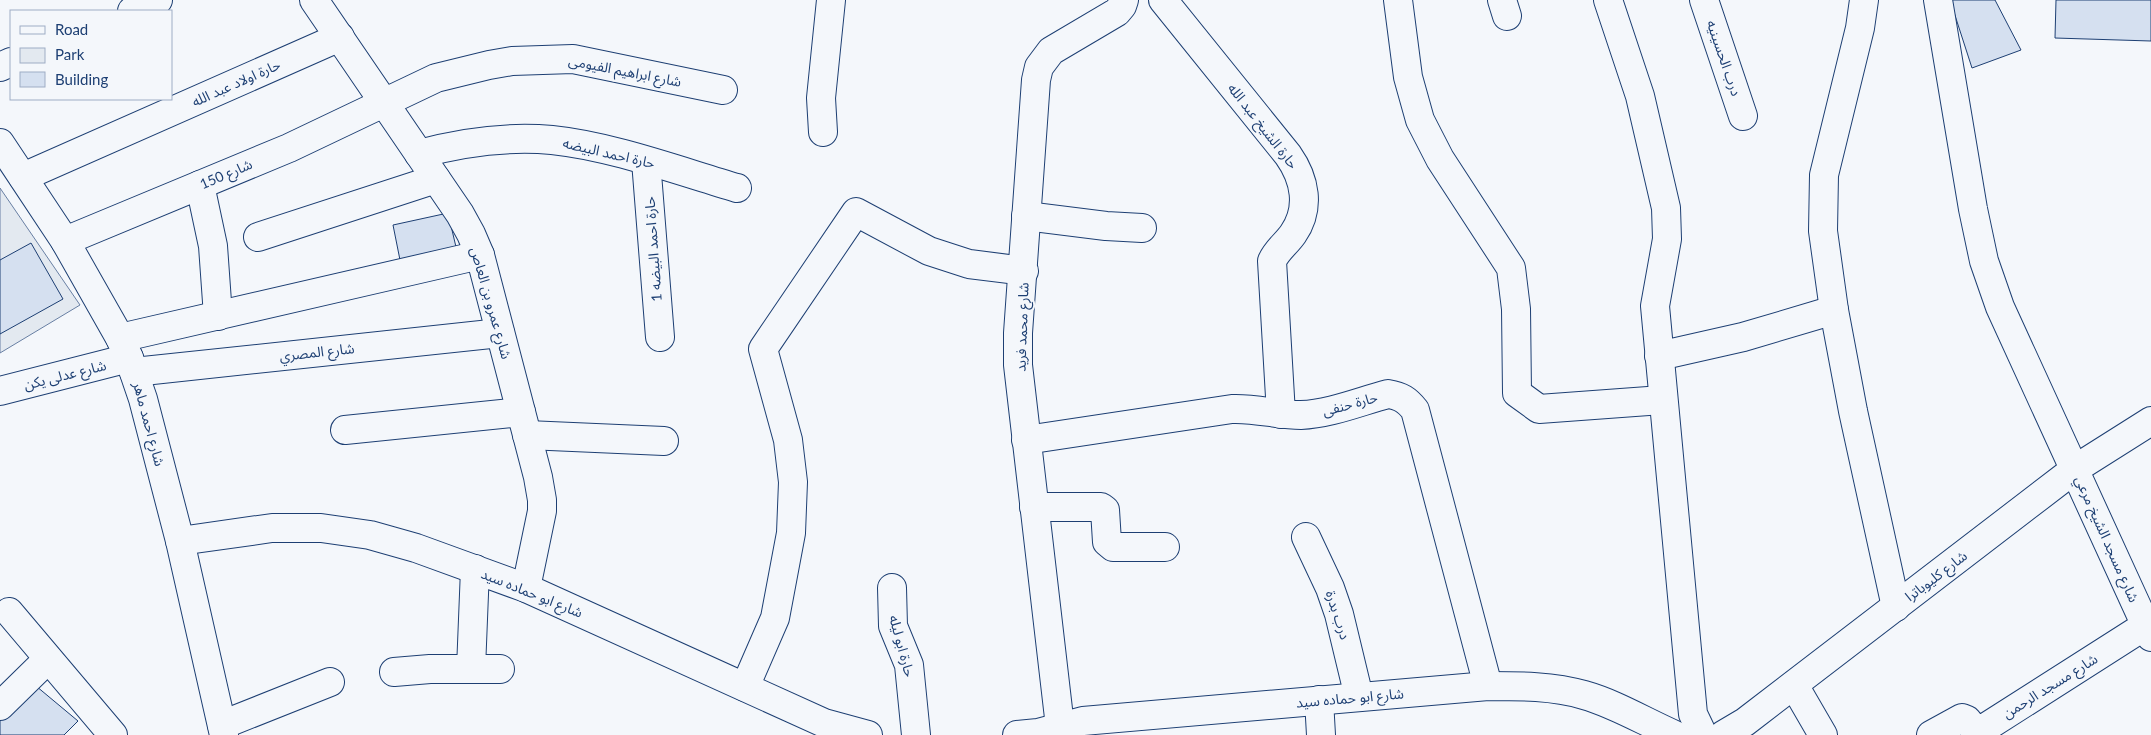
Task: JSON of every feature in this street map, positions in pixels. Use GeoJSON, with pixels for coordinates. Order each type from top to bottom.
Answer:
{"type":"FeatureCollection","features":[{"type":"Feature","properties":{"kind":"street"},"geometry":{"type":"LineString","coordinates":[[134,10],[158,0]]}},
{"type":"Feature","properties":{"kind":"street","name":"شارع عمرو بن العاص"},"geometry":{"type":"LineString","coordinates":[[314,0],[460,214],[480,255],[538,477],[542,500],[540,522],[526,588]]}},
{"type":"Feature","properties":{"kind":"street"},"geometry":{"type":"LineString","coordinates":[[823,132],[821,98],[831,0]]}},
{"type":"Feature","properties":{"kind":"street","name":"حارة الشيخ عبد الله"},"geometry":{"type":"LineString","coordinates":[[1162,0],[1288,155],[1302,180],[1304,209],[1292,235],[1276,252],[1272,261],[1281,414]]}},
{"type":"Feature","properties":{"kind":"street"},"geometry":{"type":"LineString","coordinates":[[1398,0],[1408,77],[1420,120],[1440,159],[1511,268],[1516,309],[1517,393],[1539,409],[1662,400]]}},
{"type":"Feature","properties":{"kind":"street","name":"درب الحسينيه"},"geometry":{"type":"LineString","coordinates":[[1704,0],[1743,116]]}},
{"type":"Feature","properties":{"kind":"street"},"geometry":{"type":"LineString","coordinates":[[1864,0],[1860,28],[1824,175],[1823,230],[1834,310],[1853,411],[1896,607]]}},
{"type":"Feature","properties":{"kind":"street","name":"شارع مسجد الشيخ مرعي"},"geometry":{"type":"LineString","coordinates":[[1938,0],[1973,209],[1984,261],[2000,307],[2149,628]]}},
{"type":"Feature","properties":{"kind":"street","name":"شارع محمد فريد"},"geometry":{"type":"LineString","coordinates":[[1061,731],[1018,365],[1018,333],[1024,271],[1036,80],[1039,66],[1051,51],[1132,1]]}},
{"type":"Feature","properties":{"kind":"street"},"geometry":{"type":"LineString","coordinates":[[1617,4],[1666,208],[1667,239],[1655,306],[1662,400],[1693,714],[1703,735]]}},
{"type":"Feature","properties":{"kind":"street","name":"حارة اولاد عبد الله"},"geometry":{"type":"LineString","coordinates":[[23,178],[340,37]]}},
{"type":"Feature","properties":{"kind":"street","name":"شارع ابراهيم الفيومى"},"geometry":{"type":"LineString","coordinates":[[384,102],[436,78],[504,62],[544,58],[574,59],[598,63],[723,90]]}},
{"type":"Feature","properties":{"kind":"street","name":"شارع 150"},"geometry":{"type":"LineString","coordinates":[[65,241],[289,148],[384,102]]}},
{"type":"Feature","properties":{"kind":"street","name":"حارة احمد البيضه"},"geometry":{"type":"LineString","coordinates":[[419,154],[452,145],[485,140],[518,138],[552,140],[646,161],[737,188]]}},
{"type":"Feature","properties":{"kind":"street","name":"شارع احمد ماهر"},"geometry":{"type":"LineString","coordinates":[[0,143],[65,241],[128,356],[143,399],[180,541],[223,730]]}},
{"type":"Feature","properties":{"kind":"street","name":"حارة احمد البيضه 1"},"geometry":{"type":"LineString","coordinates":[[646,161],[660,337]]}},
{"type":"Feature","properties":{"kind":"street"},"geometry":{"type":"LineString","coordinates":[[258,237],[436,179]]}},
{"type":"Feature","properties":{"kind":"street"},"geometry":{"type":"LineString","coordinates":[[200,185],[213,246],[218,316]]}},
{"type":"Feature","properties":{"kind":"street"},"geometry":{"type":"LineString","coordinates":[[745,687],[775,618],[791,532],[793,482],[788,440],[763,348],[856,212],[929,251],[969,264],[1024,271]]}},
{"type":"Feature","properties":{"kind":"street"},"geometry":{"type":"LineString","coordinates":[[1026,216],[1106,226],[1142,228]]}},
{"type":"Feature","properties":{"kind":"street"},"geometry":{"type":"LineString","coordinates":[[128,356],[218,316],[480,255]]}},
{"type":"Feature","properties":{"kind":"street"},"geometry":{"type":"LineString","coordinates":[[1659,356],[1743,337],[1834,310]]}},
{"type":"Feature","properties":{"kind":"street","name":"شارع المصري"},"geometry":{"type":"LineString","coordinates":[[128,356],[500,333]]}},
{"type":"Feature","properties":{"kind":"street","name":"شارع عدلى يكن"},"geometry":{"type":"LineString","coordinates":[[0,391],[128,356]]}},
{"type":"Feature","properties":{"kind":"street","name":"حارة حنفى"},"geometry":{"type":"LineString","coordinates":[[1026,440],[1232,409],[1248,408],[1281,414],[1316,413],[1388,394],[1399,396],[1412,406],[1418,420],[1488,686]]}},
{"type":"Feature","properties":{"kind":"street","name":"شارع كليوباترا"},"geometry":{"type":"LineString","coordinates":[[1723,735],[1733,731],[1794,685],[2075,469],[2151,422]]}},
{"type":"Feature","properties":{"kind":"street"},"geometry":{"type":"LineString","coordinates":[[345,430],[524,424],[664,441]]}},
{"type":"Feature","properties":{"kind":"street"},"geometry":{"type":"LineString","coordinates":[[1034,507],[1101,507],[1105,510],[1107,542],[1110,546],[1165,547]]}},
{"type":"Feature","properties":{"kind":"street","name":"شارع ابو حماده سيد"},"geometry":{"type":"LineString","coordinates":[[180,541],[272,528],[321,528],[379,537],[416,548],[526,588],[824,723],[868,735]]}},
{"type":"Feature","properties":{"kind":"street","name":"درب بدرة"},"geometry":{"type":"LineString","coordinates":[[1306,537],[1330,588],[1339,614],[1359,696]]}},
{"type":"Feature","properties":{"kind":"street"},"geometry":{"type":"LineString","coordinates":[[471,669],[475,569]]}},
{"type":"Feature","properties":{"kind":"street","name":"حارة ابو ليله"},"geometry":{"type":"LineString","coordinates":[[892,588],[893,626],[909,665],[916,735]]}},
{"type":"Feature","properties":{"kind":"street"},"geometry":{"type":"LineString","coordinates":[[9,612],[112,735]]}},
{"type":"Feature","properties":{"kind":"street","name":"شارع مسجد الرحمن"},"geometry":{"type":"LineString","coordinates":[[1931,735],[1962,718],[1967,720],[1976,731],[1980,731],[2149,628]]}},
{"type":"Feature","properties":{"kind":"street"},"geometry":{"type":"LineString","coordinates":[[0,706],[48,659]]}},
{"type":"Feature","properties":{"kind":"street"},"geometry":{"type":"LineString","coordinates":[[394,672],[430,669],[500,670]]}},
{"type":"Feature","properties":{"kind":"street"},"geometry":{"type":"LineString","coordinates":[[223,730],[330,682]]}},
{"type":"Feature","properties":{"kind":"street"},"geometry":{"type":"LineString","coordinates":[[1794,685],[1823,735]]}},
{"type":"Feature","properties":{"kind":"street","name":"شارع ابو حماده سيد"},"geometry":{"type":"LineString","coordinates":[[1017,735],[1061,731],[1083,721],[1488,686],[1539,687],[1584,695],[1626,711],[1675,735]]}},
{"type":"Feature","properties":{"kind":"street"},"geometry":{"type":"LineString","coordinates":[[1319,700],[1321,735]]}},
{"type":"Feature","properties":{"kind":"green space"},"geometry":{"type":"Polygon","coordinates":[[[0,188],[80,305],[0,353],[0,188]]]}},
{"type":"Feature","properties":{"kind":"building"},"geometry":{"type":"Polygon","coordinates":[[[1950,0],[1995,0],[2021,50],[1972,68],[1950,0]]]}},
{"type":"Feature","properties":{"kind":"building"},"geometry":{"type":"Polygon","coordinates":[[[2056,0],[2151,0],[2151,41],[2055,38],[2056,0]]]}},
{"type":"Feature","properties":{"kind":"building"},"geometry":{"type":"Polygon","coordinates":[[[448,213],[456,247],[400,260],[393,225],[448,213]]]}},
{"type":"Feature","properties":{"kind":"building"},"geometry":{"type":"Polygon","coordinates":[[[31,243],[63,299],[0,334],[0,260],[31,243]]]}},
{"type":"Feature","properties":{"kind":"building"},"geometry":{"type":"Polygon","coordinates":[[[36,686],[78,721],[64,735],[0,735],[0,721],[36,686]]]}}]}
